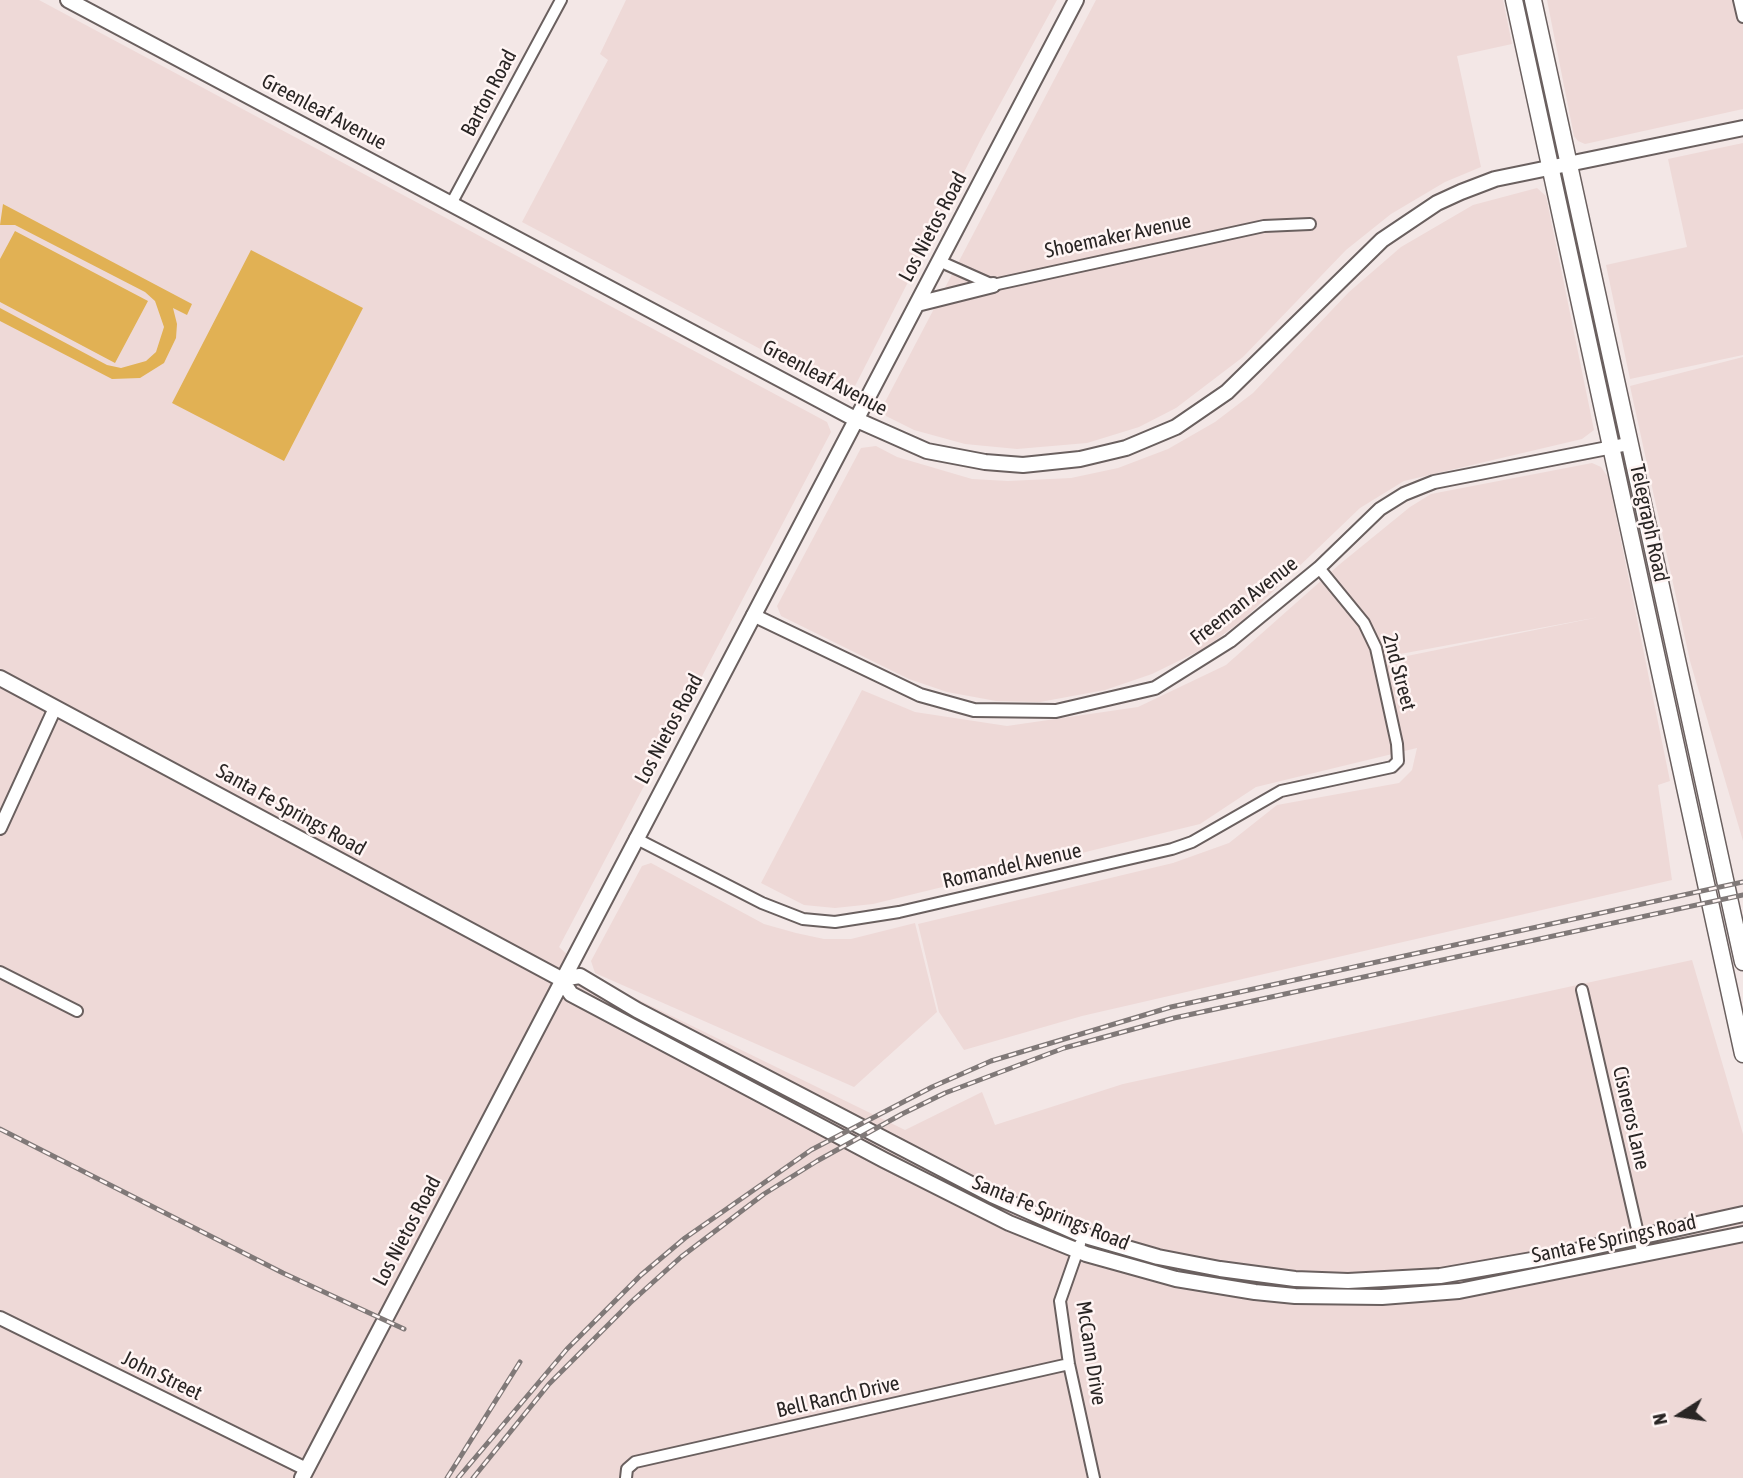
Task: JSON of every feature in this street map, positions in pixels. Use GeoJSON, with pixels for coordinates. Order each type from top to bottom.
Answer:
{"type":"FeatureCollection","features":[{"type":"Feature","properties":{"kind":"main road","name":"Los Nietos Road"},"geometry":{"type":"LineString","coordinates":[[304,1473],[1076,0]]}},
{"type":"Feature","properties":{"kind":"main road","name":"Telegraph Road"},"geometry":{"type":"LineString","coordinates":[[1514,0],[1743,1054]]}},
{"type":"Feature","properties":{"kind":"main road","name":"Telegraph Road"},"geometry":{"type":"LineString","coordinates":[[1534,0],[1628,444],[1743,962]]}},
{"type":"Feature","properties":{"kind":"main road","name":"Greenleaf Avenue"},"geometry":{"type":"LineString","coordinates":[[72,1],[857,420],[920,448],[985,462],[1041,464],[1080,459],[1126,448],[1176,427],[1227,392],[1367,253],[1405,223],[1437,204],[1483,184],[1551,167]]}},
{"type":"Feature","properties":{"kind":"main road"},"geometry":{"type":"LineString","coordinates":[[1551,167],[1743,128]]}},
{"type":"Feature","properties":{"kind":"main road"},"geometry":{"type":"LineString","coordinates":[[917,304],[993,285]]}},
{"type":"Feature","properties":{"kind":"main road","name":"Santa Fe Springs Road"},"geometry":{"type":"LineString","coordinates":[[0,678],[561,979],[571,994],[959,1199],[1078,1251],[1175,1279],[1255,1292],[1347,1298],[1458,1291],[1743,1234]]}},
{"type":"Feature","properties":{"kind":"main road","name":"Santa Fe Springs Road"},"geometry":{"type":"LineString","coordinates":[[561,979],[580,976],[682,1034],[992,1195],[1082,1235],[1158,1257],[1295,1279],[1373,1281],[1496,1267],[1743,1214]]}},
{"type":"Feature","properties":{"kind":"main road"},"geometry":{"type":"LineString","coordinates":[[674,1048],[682,1034]]}},
{"type":"Feature","properties":{"kind":"street","name":"Barton Road"},"geometry":{"type":"LineString","coordinates":[[452,204],[561,0]]}},
{"type":"Feature","properties":{"kind":"street"},"geometry":{"type":"LineString","coordinates":[[1739,0],[1743,16]]}},
{"type":"Feature","properties":{"kind":"street","name":"Shoemaker Avenue"},"geometry":{"type":"LineString","coordinates":[[993,285],[1264,226],[1310,224]]}},
{"type":"Feature","properties":{"kind":"street"},"geometry":{"type":"LineString","coordinates":[[939,261],[993,285]]}},
{"type":"Feature","properties":{"kind":"street","name":"Freeman Avenue"},"geometry":{"type":"LineString","coordinates":[[753,615],[920,695],[974,710],[1056,711],[1155,688],[1230,641],[1319,568],[1380,509],[1404,494],[1434,482],[1628,444]]}},
{"type":"Feature","properties":{"kind":"street","name":"2nd Street"},"geometry":{"type":"LineString","coordinates":[[1319,568],[1364,623],[1376,648],[1397,744],[1398,761]]}},
{"type":"Feature","properties":{"kind":"street"},"geometry":{"type":"LineString","coordinates":[[0,828],[55,708]]}},
{"type":"Feature","properties":{"kind":"street","name":"Romandel Avenue"},"geometry":{"type":"LineString","coordinates":[[635,838],[762,904],[803,919],[835,922],[923,906],[1172,849],[1192,842],[1281,791],[1380,771],[1392,767],[1398,761]]}},
{"type":"Feature","properties":{"kind":"street"},"geometry":{"type":"LineString","coordinates":[[0,972],[77,1011]]}},
{"type":"Feature","properties":{"kind":"street","name":"Cisneros Lane"},"geometry":{"type":"LineString","coordinates":[[1582,990],[1643,1255]]}},
{"type":"Feature","properties":{"kind":"street","name":"McCann Drive"},"geometry":{"type":"LineString","coordinates":[[1082,1235],[1060,1301],[1069,1364],[1094,1478]]}},
{"type":"Feature","properties":{"kind":"street","name":"John Street"},"geometry":{"type":"LineString","coordinates":[[0,1318],[304,1473]]}},
{"type":"Feature","properties":{"kind":"street","name":"Bell Ranch Drive"},"geometry":{"type":"LineString","coordinates":[[626,1478],[627,1469],[635,1462],[1069,1364]]}},
{"type":"Feature","properties":{"kind":"shaded area"},"geometry":{"type":"Polygon","coordinates":[[[0,0],[39,0],[827,422],[831,432],[559,947],[592,977],[905,1130],[982,1092],[995,1125],[1123,1084],[1692,960],[1743,1134],[1743,1478],[0,1478],[0,0]]]}},
{"type":"Feature","properties":{"kind":"shaded area"},"geometry":{"type":"Polygon","coordinates":[[[626,0],[1057,0],[982,137],[854,388],[841,392],[522,222],[608,60],[600,54],[626,0]]]}},
{"type":"Feature","properties":{"kind":"shaded area"},"geometry":{"type":"Polygon","coordinates":[[[1096,0],[1503,0],[1512,44],[1457,56],[1481,167],[1445,182],[1391,214],[1346,250],[1243,357],[1176,408],[1139,427],[1087,443],[1017,449],[965,444],[914,430],[886,416],[884,404],[1096,0]]]}},
{"type":"Feature","properties":{"kind":"shaded area"},"geometry":{"type":"Polygon","coordinates":[[[1547,0],[1743,0],[1743,109],[1585,144],[1578,141],[1574,136],[1547,0]]]}},
{"type":"Feature","properties":{"kind":"shaded area"},"geometry":{"type":"Polygon","coordinates":[[[1743,143],[1743,355],[1630,379],[1606,265],[1687,247],[1668,159],[1743,143]]]}},
{"type":"Feature","properties":{"kind":"shaded area"},"geometry":{"type":"Polygon","coordinates":[[[1537,188],[1546,196],[1594,430],[1582,439],[1404,481],[1360,508],[1243,620],[1205,648],[1152,674],[1105,690],[1040,702],[996,701],[947,692],[909,679],[781,616],[777,606],[861,448],[876,446],[897,457],[972,479],[1008,481],[1071,478],[1118,468],[1168,449],[1215,422],[1253,393],[1349,292],[1401,247],[1473,205],[1537,188]]]}},
{"type":"Feature","properties":{"kind":"shaded area"},"geometry":{"type":"Polygon","coordinates":[[[3,204],[192,304],[187,315],[173,308],[177,324],[176,338],[164,363],[140,378],[112,379],[0,321],[0,308],[107,365],[121,368],[146,361],[156,352],[164,327],[155,301],[145,292],[15,225],[0,225],[3,204]]]}},
{"type":"Feature","properties":{"kind":"shaded area"},"geometry":{"type":"Polygon","coordinates":[[[15,231],[148,301],[115,363],[0,302],[0,259],[15,231]]]}},
{"type":"Feature","properties":{"kind":"shaded area"},"geometry":{"type":"Polygon","coordinates":[[[251,250],[363,308],[284,461],[172,403],[251,250]]]}},
{"type":"Feature","properties":{"kind":"shaded area"},"geometry":{"type":"Polygon","coordinates":[[[1743,357],[1743,841],[1690,661],[1630,386],[1743,357]]]}},
{"type":"Feature","properties":{"kind":"shaded area"},"geometry":{"type":"Polygon","coordinates":[[[1592,463],[1601,467],[1608,477],[1670,781],[1658,785],[1672,880],[1082,1016],[964,1050],[939,1012],[918,924],[1173,863],[1229,843],[1277,805],[1399,783],[1412,770],[1417,748],[1256,787],[1200,824],[873,904],[835,908],[804,905],[761,883],[862,690],[915,712],[1007,726],[1138,707],[1226,665],[1340,564],[1410,507],[1431,494],[1592,463]],[[1599,617],[1395,655],[1410,722],[1397,658],[1599,617]]]}},
{"type":"Feature","properties":{"kind":"shaded area"},"geometry":{"type":"Polygon","coordinates":[[[651,863],[764,924],[796,933],[824,939],[851,939],[915,923],[937,1012],[854,1087],[595,973],[591,961],[642,866],[651,863]]]}},
{"type":"Feature","properties":{"kind":"railway"},"geometry":{"type":"LineString","coordinates":[[458,1478],[567,1349],[641,1275],[685,1238],[811,1150],[932,1087],[991,1061],[1171,1007],[1743,882]]}},
{"type":"Feature","properties":{"kind":"railway"},"geometry":{"type":"LineString","coordinates":[[473,1478],[549,1384],[630,1303],[681,1257],[764,1194],[817,1161],[945,1093],[1064,1048],[1174,1018],[1743,895]]}},
{"type":"Feature","properties":{"kind":"railway"},"geometry":{"type":"LineString","coordinates":[[0,1129],[283,1273],[404,1329]]}},
{"type":"Feature","properties":{"kind":"railway"},"geometry":{"type":"LineString","coordinates":[[447,1478],[520,1362]]}}]}
